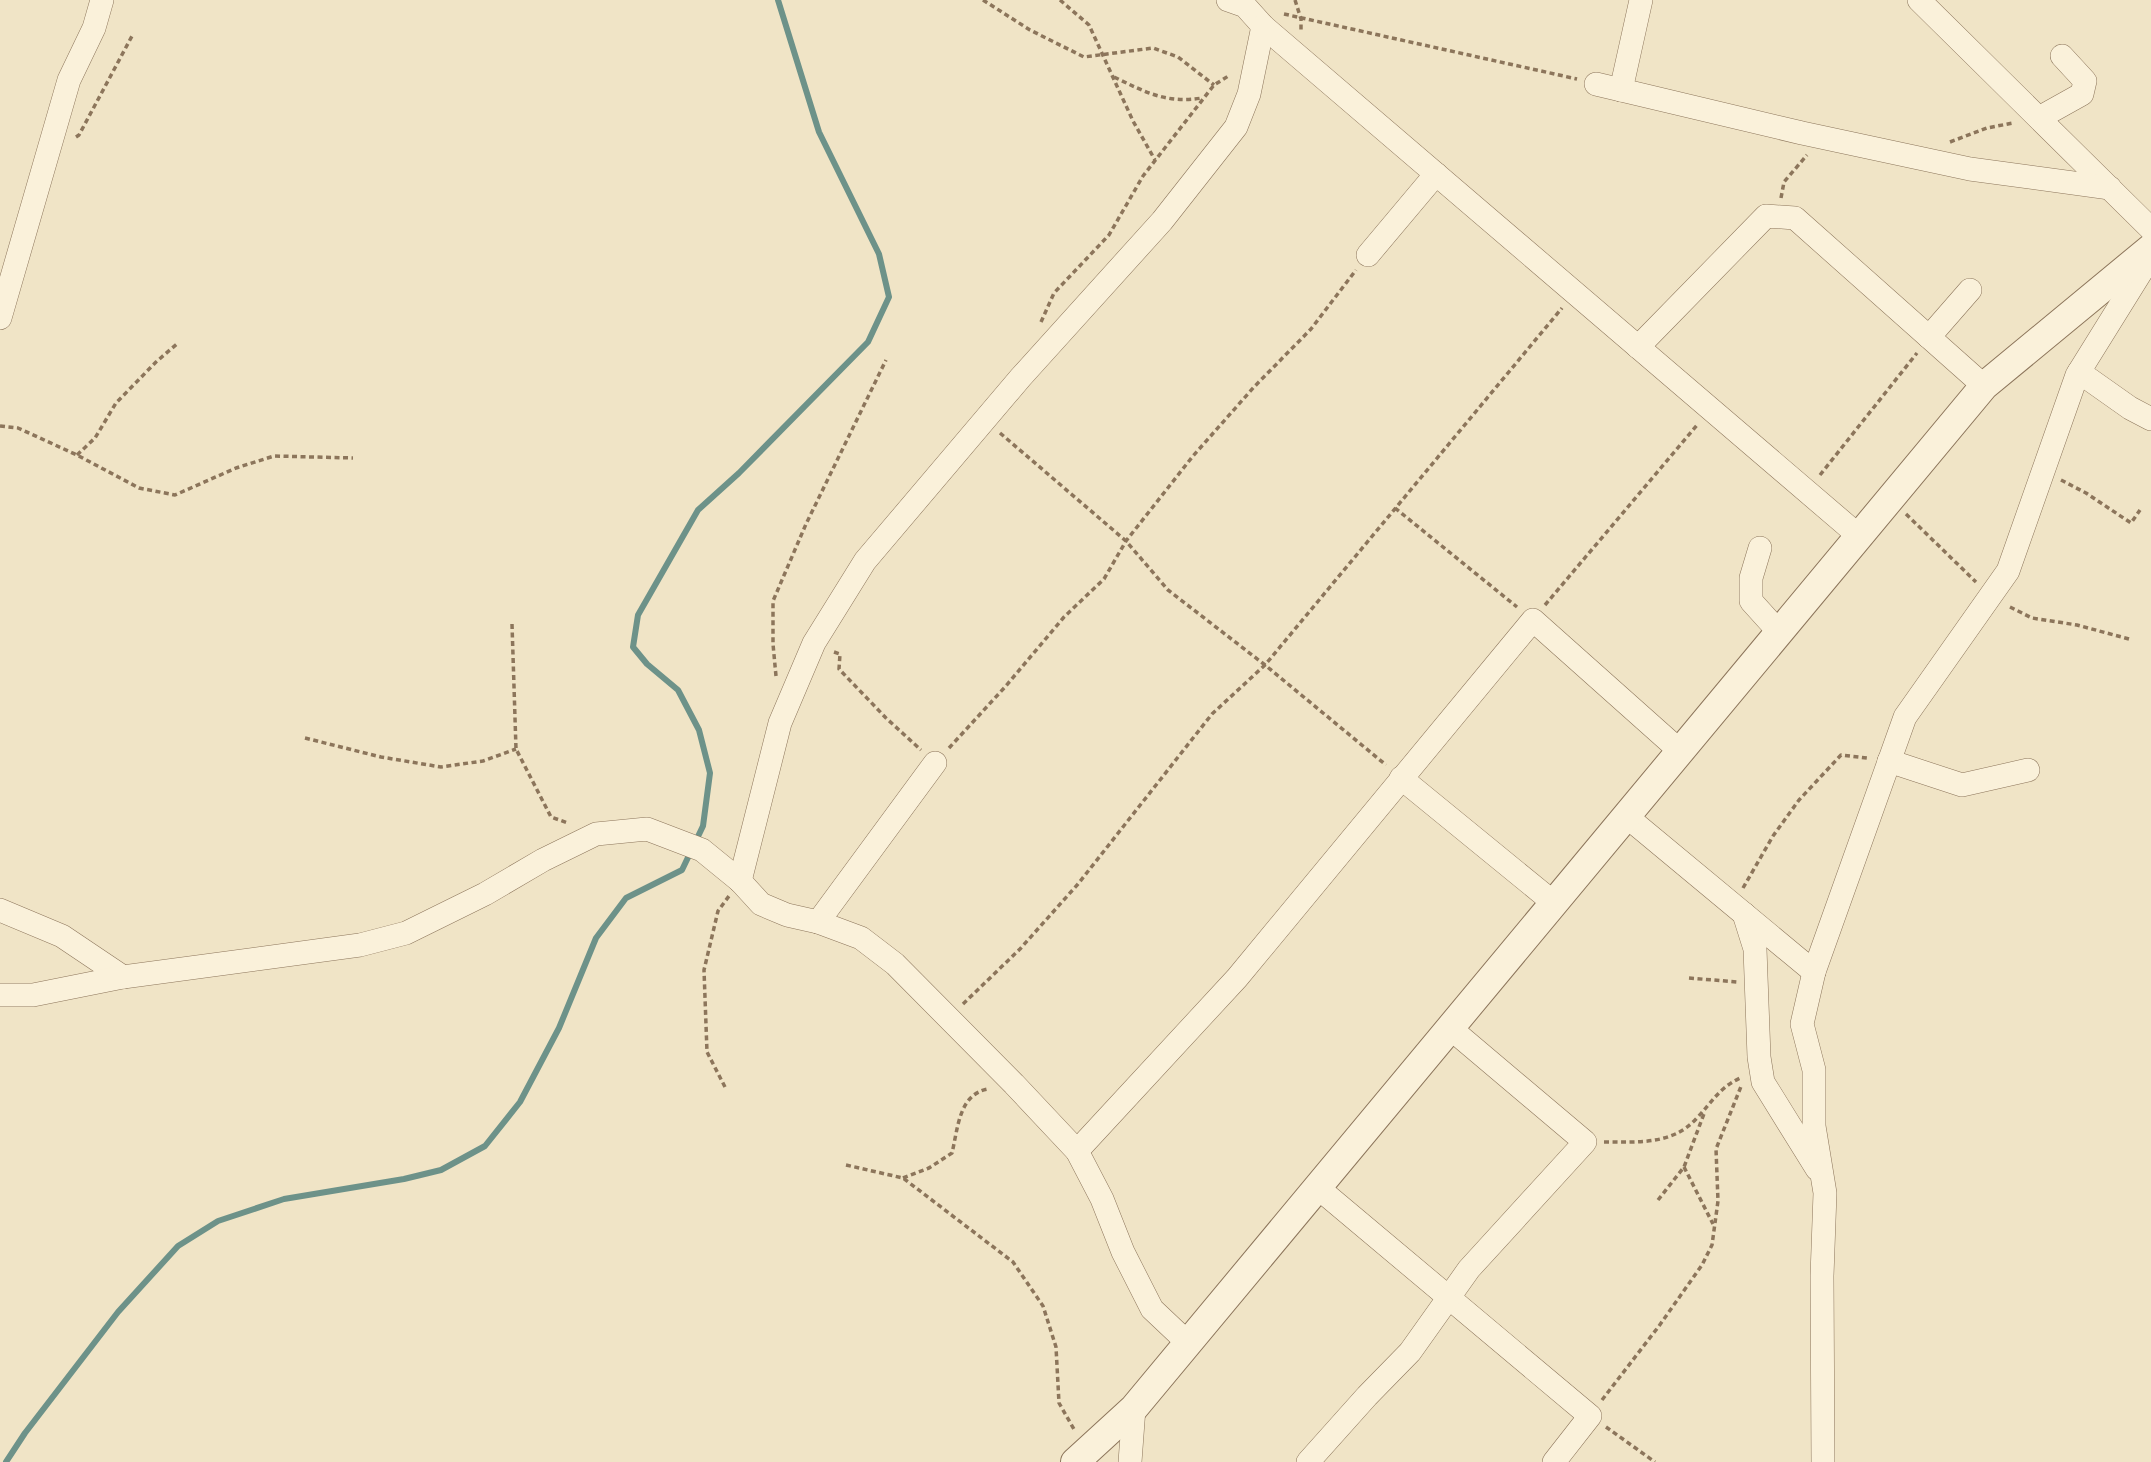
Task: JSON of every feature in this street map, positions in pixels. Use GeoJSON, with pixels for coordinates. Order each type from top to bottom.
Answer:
{"type":"FeatureCollection","features":[{"type":"Feature","properties":{"kind":"street"},"geometry":{"type":"LineString","coordinates":[[0,318],[69,80],[94,28],[102,0]]}},
{"type":"Feature","properties":{"kind":"street"},"geometry":{"type":"LineString","coordinates":[[1228,0],[1245,6],[1263,26],[1859,536]]}},
{"type":"Feature","properties":{"kind":"street"},"geometry":{"type":"LineString","coordinates":[[1620,90],[1641,0]]}},
{"type":"Feature","properties":{"kind":"street"},"geometry":{"type":"LineString","coordinates":[[1919,0],[2151,229]]}},
{"type":"Feature","properties":{"kind":"street"},"geometry":{"type":"LineString","coordinates":[[740,881],[780,723],[814,643],[865,561],[984,420],[1162,221],[1236,127],[1249,94],[1263,26]]}},
{"type":"Feature","properties":{"kind":"street"},"geometry":{"type":"LineString","coordinates":[[2039,118],[2082,94],[2085,81],[2062,56]]}},
{"type":"Feature","properties":{"kind":"street"},"geometry":{"type":"LineString","coordinates":[[1596,84],[1823,138],[1970,169],[2110,188]]}},
{"type":"Feature","properties":{"kind":"street"},"geometry":{"type":"LineString","coordinates":[[1368,255],[1436,174]]}},
{"type":"Feature","properties":{"kind":"street"},"geometry":{"type":"LineString","coordinates":[[1637,347],[1766,216],[1795,218],[1984,386]]}},
{"type":"Feature","properties":{"kind":"street"},"geometry":{"type":"LineString","coordinates":[[1080,1457],[1133,1408],[1188,1343],[1984,386],[2078,307],[2149,261]]}},
{"type":"Feature","properties":{"kind":"street"},"geometry":{"type":"LineString","coordinates":[[1823,1462],[1822,1276],[1825,1193],[1814,1126],[1814,1070],[1802,1024],[1814,972],[1905,717],[2008,571],[2079,372],[2149,261]]}},
{"type":"Feature","properties":{"kind":"street"},"geometry":{"type":"LineString","coordinates":[[1929,337],[1970,290]]}},
{"type":"Feature","properties":{"kind":"street"},"geometry":{"type":"LineString","coordinates":[[2078,307],[2104,332]]}},
{"type":"Feature","properties":{"kind":"street"},"geometry":{"type":"LineString","coordinates":[[2079,372],[2130,408],[2151,419]]}},
{"type":"Feature","properties":{"kind":"street"},"geometry":{"type":"LineString","coordinates":[[1760,548],[1751,578],[1751,601],[1779,632]]}},
{"type":"Feature","properties":{"kind":"street"},"geometry":{"type":"LineString","coordinates":[[1077,1151],[1237,978],[1533,620],[1680,751]]}},
{"type":"Feature","properties":{"kind":"street"},"geometry":{"type":"LineString","coordinates":[[1889,761],[1962,785],[2028,769]]}},
{"type":"Feature","properties":{"kind":"street"},"geometry":{"type":"LineString","coordinates":[[818,922],[935,763]]}},
{"type":"Feature","properties":{"kind":"street"},"geometry":{"type":"LineString","coordinates":[[1401,778],[1554,903]]}},
{"type":"Feature","properties":{"kind":"street"},"geometry":{"type":"LineString","coordinates":[[1626,816],[1814,972]]}},
{"type":"Feature","properties":{"kind":"street"},"geometry":{"type":"LineString","coordinates":[[0,995],[33,995],[123,977],[360,945],[406,933],[596,834],[647,829],[702,850],[740,881],[761,904],[861,938],[895,964],[1077,1151],[1152,1309],[1188,1343]]}},
{"type":"Feature","properties":{"kind":"street"},"geometry":{"type":"LineString","coordinates":[[0,909],[62,936],[123,977]]}},
{"type":"Feature","properties":{"kind":"street"},"geometry":{"type":"LineString","coordinates":[[1739,909],[1755,949],[1759,1057],[1763,1082],[1822,1177]]}},
{"type":"Feature","properties":{"kind":"street"},"geometry":{"type":"LineString","coordinates":[[1308,1462],[1410,1352],[1469,1269],[1586,1142],[1450,1028]]}},
{"type":"Feature","properties":{"kind":"street"},"geometry":{"type":"LineString","coordinates":[[1317,1187],[1590,1416],[1554,1462]]}},
{"type":"Feature","properties":{"kind":"street"},"geometry":{"type":"LineString","coordinates":[[1130,1462],[1133,1408]]}},
{"type":"Feature","properties":{"kind":"path"},"geometry":{"type":"LineString","coordinates":[[983,0],[1030,30],[1084,57],[1153,48],[1178,57],[1214,85]]}},
{"type":"Feature","properties":{"kind":"path"},"geometry":{"type":"LineString","coordinates":[[1060,0],[1088,25],[1133,121],[1155,160]]}},
{"type":"Feature","properties":{"kind":"path"},"geometry":{"type":"LineString","coordinates":[[1296,0],[1301,19],[1596,84]]}},
{"type":"Feature","properties":{"kind":"path"},"geometry":{"type":"LineString","coordinates":[[47,155],[79,135],[132,36]]}},
{"type":"Feature","properties":{"kind":"path"},"geometry":{"type":"LineString","coordinates":[[1037,331],[1054,293],[1109,235],[1143,176],[1204,97],[1214,85],[1256,60]]}},
{"type":"Feature","properties":{"kind":"path"},"geometry":{"type":"LineString","coordinates":[[1114,77],[1154,96],[1184,101],[1204,97]]}},
{"type":"Feature","properties":{"kind":"path"},"geometry":{"type":"LineString","coordinates":[[1927,160],[1950,141],[1987,128],[2039,118]]}},
{"type":"Feature","properties":{"kind":"path"},"geometry":{"type":"LineString","coordinates":[[1777,217],[1784,182],[1823,138]]}},
{"type":"Feature","properties":{"kind":"path"},"geometry":{"type":"LineString","coordinates":[[814,643],[839,654],[839,669],[886,718],[935,763],[1005,687],[1064,617],[1104,579],[1125,541],[1193,456],[1254,387],[1311,329],[1368,255]]}},
{"type":"Feature","properties":{"kind":"path"},"geometry":{"type":"LineString","coordinates":[[949,1017],[1037,930],[1078,884],[1212,714],[1265,665],[1574,292]]}},
{"type":"Feature","properties":{"kind":"path"},"geometry":{"type":"LineString","coordinates":[[1806,491],[1929,337]]}},
{"type":"Feature","properties":{"kind":"path"},"geometry":{"type":"LineString","coordinates":[[77,455],[95,438],[116,403],[178,343]]}},
{"type":"Feature","properties":{"kind":"path"},"geometry":{"type":"LineString","coordinates":[[776,683],[774,601],[806,524],[886,360]]}},
{"type":"Feature","properties":{"kind":"path"},"geometry":{"type":"LineString","coordinates":[[1395,508],[1533,620],[1711,409]]}},
{"type":"Feature","properties":{"kind":"path"},"geometry":{"type":"LineString","coordinates":[[984,420],[1125,541],[1168,590],[1265,665],[1401,778]]}},
{"type":"Feature","properties":{"kind":"path"},"geometry":{"type":"LineString","coordinates":[[0,426],[18,428],[139,488],[175,495],[236,468],[274,456],[353,458]]}},
{"type":"Feature","properties":{"kind":"path"},"geometry":{"type":"LineString","coordinates":[[2043,471],[2086,493],[2131,523],[2140,510]]}},
{"type":"Feature","properties":{"kind":"path"},"geometry":{"type":"LineString","coordinates":[[1890,499],[1991,597],[2032,618],[2077,625],[2129,639]]}},
{"type":"Feature","properties":{"kind":"path"},"geometry":{"type":"LineString","coordinates":[[512,624],[516,748],[551,817],[596,834]]}},
{"type":"Feature","properties":{"kind":"path"},"geometry":{"type":"LineString","coordinates":[[305,738],[382,757],[441,767],[483,761],[516,748]]}},
{"type":"Feature","properties":{"kind":"path"},"geometry":{"type":"LineString","coordinates":[[1739,909],[1773,836],[1799,800],[1841,755],[1889,761]]}},
{"type":"Feature","properties":{"kind":"path"},"geometry":{"type":"LineString","coordinates":[[725,1087],[707,1052],[704,970],[718,911],[740,881]]}},
{"type":"Feature","properties":{"kind":"path"},"geometry":{"type":"LineString","coordinates":[[1689,978],[1756,983]]}},
{"type":"Feature","properties":{"kind":"path"},"geometry":{"type":"LineString","coordinates":[[1586,1142],[1633,1142],[1672,1138],[1694,1121],[1725,1085],[1748,1074],[1738,1092],[1716,1149],[1717,1201],[1712,1244],[1702,1265],[1659,1326],[1590,1416],[1655,1462]]}},
{"type":"Feature","properties":{"kind":"path"},"geometry":{"type":"LineString","coordinates":[[903,1178],[929,1168],[952,1153],[967,1099],[979,1090],[1014,1084]]}},
{"type":"Feature","properties":{"kind":"path"},"geometry":{"type":"LineString","coordinates":[[1658,1200],[1684,1167],[1707,1106]]}},
{"type":"Feature","properties":{"kind":"path"},"geometry":{"type":"LineString","coordinates":[[846,1165],[903,1178],[1013,1262],[1043,1306],[1056,1348],[1059,1403],[1080,1457]]}},
{"type":"Feature","properties":{"kind":"path"},"geometry":{"type":"LineString","coordinates":[[1684,1167],[1714,1226]]}},
{"type":"Feature","properties":{"kind":"waterway"},"geometry":{"type":"LineString","coordinates":[[6,1462],[25,1433],[118,1312],[178,1246],[218,1221],[284,1199],[404,1179],[441,1170],[485,1146],[520,1102],[559,1028],[596,938],[626,898],[682,870],[703,826],[710,773],[699,730],[678,690],[647,664],[633,647],[638,615],[698,510],[739,473],[868,342],[889,297],[879,254],[819,132],[778,0]]}}]}
